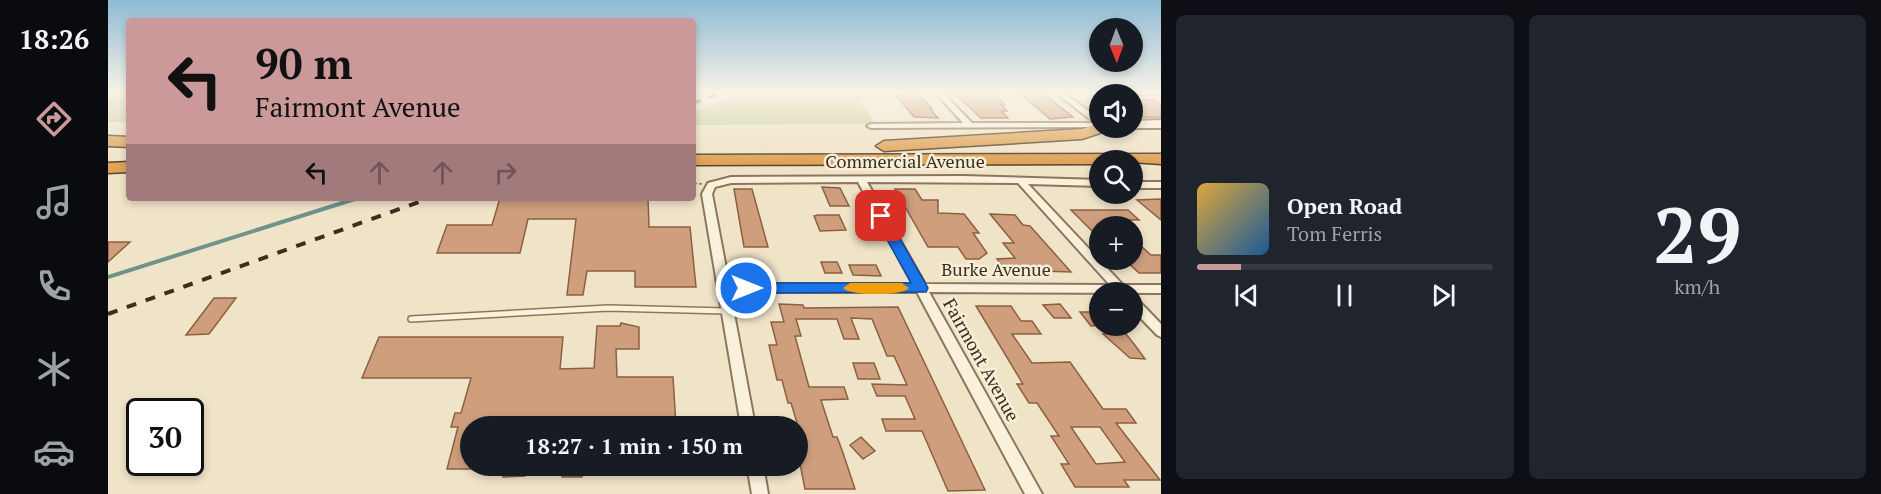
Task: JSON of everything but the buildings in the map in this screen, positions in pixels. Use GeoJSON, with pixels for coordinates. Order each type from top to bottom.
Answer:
{"type":"FeatureCollection","features":[{"type":"Feature","properties":{"kind":"highway"},"geometry":{"type":"LineString","coordinates":[[878,146],[1089,133]]}},
{"type":"Feature","properties":{"kind":"highway"},"geometry":{"type":"LineString","coordinates":[[108,141],[126,142]]}},
{"type":"Feature","properties":{"kind":"highway"},"geometry":{"type":"LineString","coordinates":[[696,147],[1161,146]]}},
{"type":"Feature","properties":{"kind":"highway"},"geometry":{"type":"LineString","coordinates":[[108,147],[126,147]]}},
{"type":"Feature","properties":{"kind":"highway"},"geometry":{"type":"LineString","coordinates":[[824,159],[1089,171]]}},
{"type":"Feature","properties":{"kind":"highway"},"geometry":{"type":"LineString","coordinates":[[696,160],[1161,159]]}},
{"type":"Feature","properties":{"kind":"highway"},"geometry":{"type":"LineString","coordinates":[[108,160],[126,160]]}},
{"type":"Feature","properties":{"kind":"highway"},"geometry":{"type":"LineString","coordinates":[[108,168],[126,167]]}},
{"type":"Feature","properties":{"kind":"highway"},"geometry":{"type":"LineString","coordinates":[[1143,173],[1161,174]]}},
{"type":"Feature","properties":{"kind":"street"},"geometry":{"type":"LineString","coordinates":[[961,116],[969,125]]}},
{"type":"Feature","properties":{"kind":"street"},"geometry":{"type":"LineString","coordinates":[[1143,124],[1161,124]]}},
{"type":"Feature","properties":{"kind":"street","name":"Commercial Avenue"},"geometry":{"type":"LineString","coordinates":[[871,126],[1089,125]]}},
{"type":"Feature","properties":{"kind":"street","name":"Commercial Avenue"},"geometry":{"type":"LineString","coordinates":[[724,288],[707,194],[711,185],[731,180],[1089,183]]}},
{"type":"Feature","properties":{"kind":"street","name":"Fairmont Avenue"},"geometry":{"type":"LineString","coordinates":[[861,180],[1034,494]]}},
{"type":"Feature","properties":{"kind":"street"},"geometry":{"type":"LineString","coordinates":[[1021,181],[1115,282]]}},
{"type":"Feature","properties":{"kind":"street"},"geometry":{"type":"LineString","coordinates":[[1143,185],[1161,186]]}},
{"type":"Feature","properties":{"kind":"street"},"geometry":{"type":"LineString","coordinates":[[724,288],[746,416]]}},
{"type":"Feature","properties":{"kind":"street","name":"Burke Avenue"},"geometry":{"type":"LineString","coordinates":[[724,288],[1089,290]]}},
{"type":"Feature","properties":{"kind":"street","name":"Burke Avenue"},"geometry":{"type":"LineString","coordinates":[[1143,289],[1161,289]]}},
{"type":"Feature","properties":{"kind":"street"},"geometry":{"type":"LineString","coordinates":[[1143,313],[1161,332]]}},
{"type":"Feature","properties":{"kind":"street"},"geometry":{"type":"LineString","coordinates":[[757,476],[760,494]]}},
{"type":"Feature","properties":{"kind":"lane"},"geometry":{"type":"LineString","coordinates":[[411,319],[494,316],[573,308],[697,308],[728,312]]}},
{"type":"Feature","properties":{"kind":"green space"},"geometry":{"type":"Polygon","coordinates":[[[108,116],[126,116],[126,122],[108,122],[108,116]]]}},
{"type":"Feature","properties":{"kind":"green space"},"geometry":{"type":"Polygon","coordinates":[[[696,116],[870,116],[876,124],[696,125],[696,116]]]}},
{"type":"Feature","properties":{"kind":"waterway"},"geometry":{"type":"LineString","coordinates":[[108,277],[349,201]]}},
{"type":"Feature","properties":{"kind":"railway"},"geometry":{"type":"LineString","coordinates":[[108,314],[422,201]]}},
{"type":"Feature","properties":{"kind":"slow traffic"},"geometry":{"type":"LineString","coordinates":[[850,288],[902,288]]}},
{"type":"Feature","properties":{"kind":"route"},"geometry":{"type":"LineString","coordinates":[[746,288],[921,288],[881,216]]}}]}
